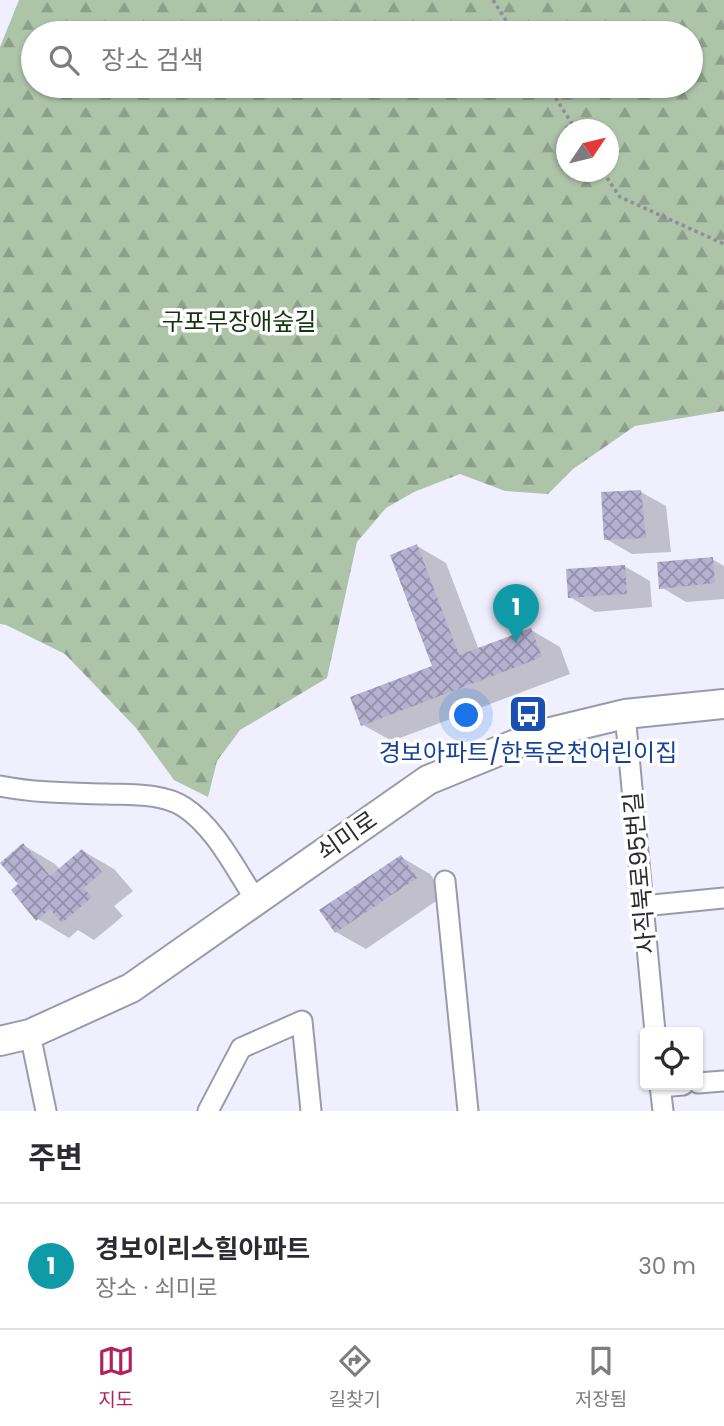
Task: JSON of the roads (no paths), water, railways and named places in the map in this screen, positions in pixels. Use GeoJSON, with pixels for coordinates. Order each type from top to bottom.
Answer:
{"type":"FeatureCollection","features":[{"type":"Feature","properties":{"kind":"main road","name":"쇠미로"},"geometry":{"type":"LineString","coordinates":[[0,1041],[30,1034],[131,988],[428,780],[538,735],[625,714],[724,704]]}},
{"type":"Feature","properties":{"kind":"street","name":"사직북로95번길"},"geometry":{"type":"LineString","coordinates":[[625,714],[655,1027]]}},
{"type":"Feature","properties":{"kind":"street"},"geometry":{"type":"LineString","coordinates":[[0,786],[22,791],[135,795],[170,799],[186,808],[206,827],[256,900]]}},
{"type":"Feature","properties":{"kind":"street"},"geometry":{"type":"LineString","coordinates":[[444,881],[468,1111]]}},
{"type":"Feature","properties":{"kind":"street"},"geometry":{"type":"LineString","coordinates":[[643,906],[724,898]]}},
{"type":"Feature","properties":{"kind":"street"},"geometry":{"type":"LineString","coordinates":[[208,1111],[241,1048],[302,1021],[311,1111]]}},
{"type":"Feature","properties":{"kind":"street"},"geometry":{"type":"LineString","coordinates":[[30,1034],[46,1111]]}},
{"type":"Feature","properties":{"kind":"street"},"geometry":{"type":"LineString","coordinates":[[703,1083],[724,1081]]}},
{"type":"Feature","properties":{"kind":"street"},"geometry":{"type":"LineString","coordinates":[[660,1090],[663,1111]]}},
{"type":"Feature","properties":{"kind":"place","name":"경보이리스힐아파트"},"geometry":{"type":"Point","coordinates":[516,642]}},
{"type":"Feature","properties":{"kind":"place","name":"경보아파트/한독온천어린이집"},"geometry":{"type":"Point","coordinates":[528,714]}},
{"type":"Feature","properties":{"kind":"park label","name":"구포무장애숲길"},"geometry":{"type":"Point","coordinates":[239,322]}}]}
